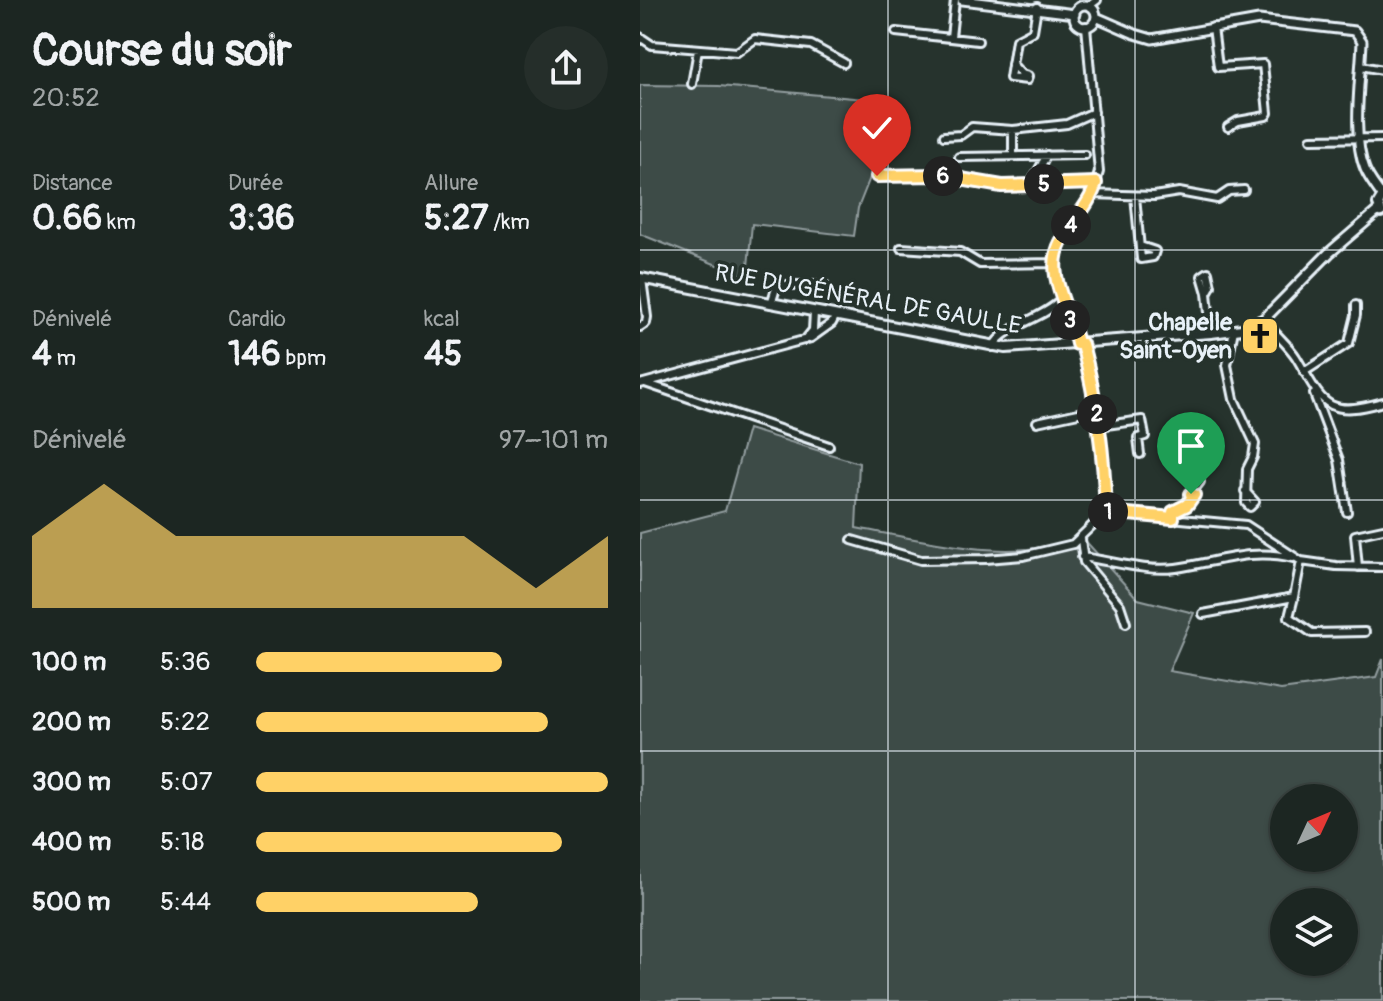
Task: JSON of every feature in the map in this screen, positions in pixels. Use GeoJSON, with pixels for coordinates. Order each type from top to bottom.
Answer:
{"type":"FeatureCollection","features":[{"type":"Feature","properties":{"kind":"main road"},"geometry":{"type":"LineString","coordinates":[[1381,212],[1378,204],[1382,196]]}},
{"type":"Feature","properties":{"kind":"main road","name":"RUE DU GÉNÉRAL DE GAULLE"},"geometry":{"type":"LineString","coordinates":[[641,278],[993,347],[1023,349],[1211,333],[1249,327],[1264,319],[1329,253],[1381,212]]}},
{"type":"Feature","properties":{"kind":"street"},"geometry":{"type":"LineString","coordinates":[[951,37],[955,0]]}},
{"type":"Feature","properties":{"kind":"street"},"geometry":{"type":"LineString","coordinates":[[962,0],[1075,14]]}},
{"type":"Feature","properties":{"kind":"street"},"geometry":{"type":"LineString","coordinates":[[1089,6],[1096,17],[1094,22],[1086,26],[1077,23],[1075,14],[1080,6],[1089,6],[1097,0]]}},
{"type":"Feature","properties":{"kind":"street"},"geometry":{"type":"LineString","coordinates":[[1012,64],[1016,40],[1033,31],[1037,7]]}},
{"type":"Feature","properties":{"kind":"street"},"geometry":{"type":"LineString","coordinates":[[1096,17],[1145,38],[1259,20],[1355,31],[1362,41],[1359,139],[1365,170],[1382,196]]}},
{"type":"Feature","properties":{"kind":"street"},"geometry":{"type":"LineString","coordinates":[[852,540],[921,560],[1023,556],[1053,550],[1081,539],[1106,512],[1105,462],[1097,409],[1079,344],[1061,300],[1055,263],[1058,245],[1092,194],[1099,172],[1086,26]]}},
{"type":"Feature","properties":{"kind":"street"},"geometry":{"type":"LineString","coordinates":[[1213,27],[1218,67],[1263,64],[1268,113],[1264,118],[1238,121],[1228,127]]}},
{"type":"Feature","properties":{"kind":"street"},"geometry":{"type":"LineString","coordinates":[[896,32],[978,41]]}},
{"type":"Feature","properties":{"kind":"street"},"geometry":{"type":"LineString","coordinates":[[640,37],[652,45],[737,52],[755,39],[811,45],[844,63]]}},
{"type":"Feature","properties":{"kind":"street"},"geometry":{"type":"LineString","coordinates":[[692,84],[698,50]]}},
{"type":"Feature","properties":{"kind":"street"},"geometry":{"type":"LineString","coordinates":[[1361,66],[1383,70]]}},
{"type":"Feature","properties":{"kind":"street"},"geometry":{"type":"LineString","coordinates":[[944,136],[961,135],[972,127],[1013,130],[1067,124],[1094,112]]}},
{"type":"Feature","properties":{"kind":"street"},"geometry":{"type":"LineString","coordinates":[[1013,130],[1013,155]]}},
{"type":"Feature","properties":{"kind":"street"},"geometry":{"type":"LineString","coordinates":[[1311,139],[1383,138]]}},
{"type":"Feature","properties":{"kind":"street"},"geometry":{"type":"LineString","coordinates":[[1030,185],[1047,155]]}},
{"type":"Feature","properties":{"kind":"street"},"geometry":{"type":"LineString","coordinates":[[959,157],[1085,155]]}},
{"type":"Feature","properties":{"kind":"street"},"geometry":{"type":"LineString","coordinates":[[877,176],[937,175],[1002,186],[1096,183]]}},
{"type":"Feature","properties":{"kind":"street"},"geometry":{"type":"LineString","coordinates":[[1092,194],[1135,196],[1179,192],[1217,199],[1229,191],[1244,190]]}},
{"type":"Feature","properties":{"kind":"street"},"geometry":{"type":"LineString","coordinates":[[1135,196],[1140,246]]}},
{"type":"Feature","properties":{"kind":"street"},"geometry":{"type":"LineString","coordinates":[[901,248],[960,252],[980,264],[1055,263]]}},
{"type":"Feature","properties":{"kind":"street"},"geometry":{"type":"LineString","coordinates":[[640,327],[646,323],[647,317],[641,278]]}},
{"type":"Feature","properties":{"kind":"street"},"geometry":{"type":"LineString","coordinates":[[771,304],[777,285],[825,285]]}},
{"type":"Feature","properties":{"kind":"street"},"geometry":{"type":"LineString","coordinates":[[1207,293],[1211,333]]}},
{"type":"Feature","properties":{"kind":"street"},"geometry":{"type":"LineString","coordinates":[[993,347],[1001,334],[1036,319],[1061,300]]}},
{"type":"Feature","properties":{"kind":"street"},"geometry":{"type":"LineString","coordinates":[[1304,372],[1349,343],[1356,305]]}},
{"type":"Feature","properties":{"kind":"street"},"geometry":{"type":"LineString","coordinates":[[805,340],[813,330],[814,312]]}},
{"type":"Feature","properties":{"kind":"street"},"geometry":{"type":"LineString","coordinates":[[642,384],[805,340],[822,333],[835,317]]}},
{"type":"Feature","properties":{"kind":"street"},"geometry":{"type":"LineString","coordinates":[[1264,319],[1287,346],[1311,387],[1339,460],[1347,512]]}},
{"type":"Feature","properties":{"kind":"street"},"geometry":{"type":"LineString","coordinates":[[1234,330],[1227,365],[1234,399],[1255,444],[1247,469],[1245,491]]}},
{"type":"Feature","properties":{"kind":"street"},"geometry":{"type":"LineString","coordinates":[[642,384],[829,446]]}},
{"type":"Feature","properties":{"kind":"street"},"geometry":{"type":"LineString","coordinates":[[1311,387],[1333,407],[1349,409],[1383,402]]}},
{"type":"Feature","properties":{"kind":"street"},"geometry":{"type":"LineString","coordinates":[[1037,422],[1097,409]]}},
{"type":"Feature","properties":{"kind":"street"},"geometry":{"type":"LineString","coordinates":[[1099,426],[1142,420],[1145,436],[1138,438],[1140,454]]}},
{"type":"Feature","properties":{"kind":"street"},"geometry":{"type":"LineString","coordinates":[[1173,518],[1173,512],[1187,505],[1194,495],[1191,494],[1200,482],[1194,479]]}},
{"type":"Feature","properties":{"kind":"street"},"geometry":{"type":"LineString","coordinates":[[1106,512],[1246,525],[1299,560]]}},
{"type":"Feature","properties":{"kind":"street"},"geometry":{"type":"LineString","coordinates":[[1358,567],[1355,535],[1383,529]]}},
{"type":"Feature","properties":{"kind":"street"},"geometry":{"type":"LineString","coordinates":[[1081,539],[1082,557],[1120,605],[1126,623]]}},
{"type":"Feature","properties":{"kind":"street"},"geometry":{"type":"LineString","coordinates":[[1082,557],[1160,568],[1252,553],[1272,553],[1299,560],[1383,567]]}},
{"type":"Feature","properties":{"kind":"street"},"geometry":{"type":"LineString","coordinates":[[1299,560],[1289,617],[1312,633],[1365,632]]}},
{"type":"Feature","properties":{"kind":"street"},"geometry":{"type":"LineString","coordinates":[[1203,614],[1294,597]]}},
{"type":"Feature","properties":{"kind":"shaded area"},"geometry":{"type":"Polygon","coordinates":[[[640,85],[719,86],[875,100],[873,170],[858,208],[854,236],[752,224],[747,277],[640,234],[640,85]]]}},
{"type":"Feature","properties":{"kind":"shaded area"},"geometry":{"type":"Polygon","coordinates":[[[748,429],[859,463],[856,528],[940,544],[999,550],[1056,545],[1081,536],[1138,599],[1194,613],[1169,671],[1281,690],[1376,677],[1383,659],[1383,1001],[640,1001],[640,533],[725,511],[748,429]]]}},
{"type":"Feature","properties":{"kind":"place","name":"Chapelle Saint-Oyen"},"geometry":{"type":"Point","coordinates":[1260,336]}},
{"type":"Feature","properties":{"kind":"route"},"geometry":{"type":"LineString","coordinates":[[877,176],[937,175],[1002,186],[1096,183],[1058,245],[1055,263],[1059,293],[1077,344],[1082,344],[1097,409],[1105,462],[1106,512],[1173,518],[1173,512],[1187,505],[1194,495],[1191,494]]}}]}
